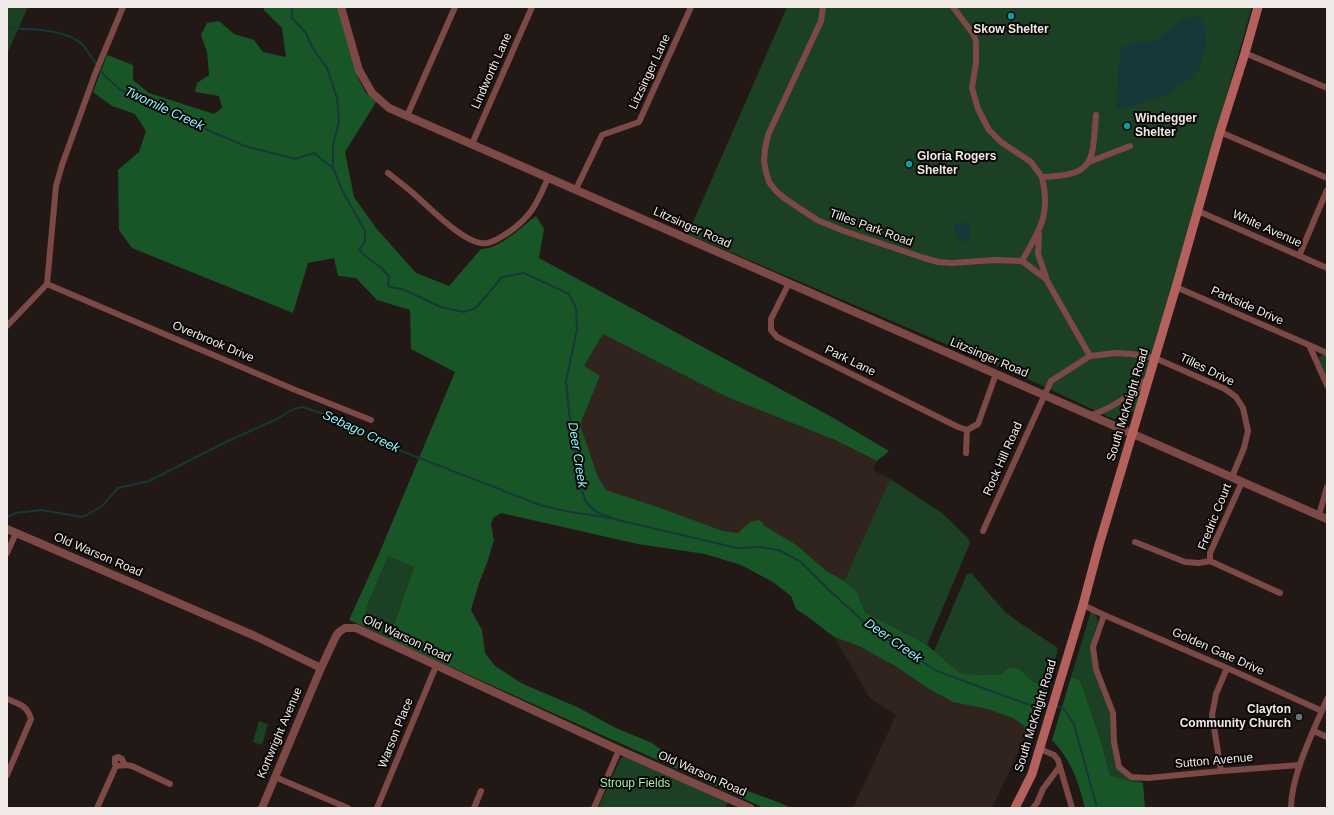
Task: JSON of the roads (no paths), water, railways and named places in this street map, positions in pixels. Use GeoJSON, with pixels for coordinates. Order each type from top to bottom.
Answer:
{"type":"FeatureCollection","features":[{"type":"Feature","properties":{"kind":"main road","name":"South McKnight Road"},"geometry":{"type":"LineString","coordinates":[[1015,808],[1032,774],[1040,749],[1220,132],[1246,53],[1258,7]]}},
{"type":"Feature","properties":{"kind":"street"},"geometry":{"type":"LineString","coordinates":[[7,326],[47,284],[56,186],[94,74],[123,7]]}},
{"type":"Feature","properties":{"kind":"street","name":"Litzsinger Road"},"geometry":{"type":"LineString","coordinates":[[341,7],[359,70],[372,93],[389,108],[1327,519]]}},
{"type":"Feature","properties":{"kind":"street"},"geometry":{"type":"LineString","coordinates":[[407,116],[455,7]]}},
{"type":"Feature","properties":{"kind":"street","name":"Lindworth Lane"},"geometry":{"type":"LineString","coordinates":[[472,144],[532,7]]}},
{"type":"Feature","properties":{"kind":"street","name":"Litzsinger Lane"},"geometry":{"type":"LineString","coordinates":[[576,189],[602,135],[639,122],[692,7]]}},
{"type":"Feature","properties":{"kind":"street","name":"Tilles Park Road"},"geometry":{"type":"LineString","coordinates":[[823,7],[821,21],[768,135],[764,150],[764,161],[769,182],[776,191],[817,220],[844,232],[924,258],[952,263],[994,260],[1022,261]]}},
{"type":"Feature","properties":{"kind":"street"},"geometry":{"type":"LineString","coordinates":[[953,7],[974,35],[976,42],[976,63],[972,88],[978,109],[989,130],[1001,142],[1031,162],[1042,177],[1046,193],[1046,211],[1039,230],[1022,261],[1046,279]]}},
{"type":"Feature","properties":{"kind":"street"},"geometry":{"type":"LineString","coordinates":[[1246,53],[1327,88]]}},
{"type":"Feature","properties":{"kind":"street"},"geometry":{"type":"LineString","coordinates":[[1089,162],[1093,150],[1096,115]]}},
{"type":"Feature","properties":{"kind":"street"},"geometry":{"type":"LineString","coordinates":[[1220,132],[1327,178]]}},
{"type":"Feature","properties":{"kind":"street"},"geometry":{"type":"LineString","coordinates":[[1042,177],[1081,170],[1089,162],[1130,146]]}},
{"type":"Feature","properties":{"kind":"street"},"geometry":{"type":"LineString","coordinates":[[388,173],[446,223],[473,241],[487,243],[503,236],[530,214],[537,204],[548,178]]}},
{"type":"Feature","properties":{"kind":"street"},"geometry":{"type":"LineString","coordinates":[[1299,256],[1327,190]]}},
{"type":"Feature","properties":{"kind":"street","name":"White Avenue"},"geometry":{"type":"LineString","coordinates":[[1198,210],[1327,268]]}},
{"type":"Feature","properties":{"kind":"street"},"geometry":{"type":"LineString","coordinates":[[1039,230],[1038,254],[1046,279],[1090,356]]}},
{"type":"Feature","properties":{"kind":"street","name":"Park Lane"},"geometry":{"type":"LineString","coordinates":[[789,283],[771,319],[768,331],[958,427],[967,430]]}},
{"type":"Feature","properties":{"kind":"street","name":"Overbrook Drive"},"geometry":{"type":"LineString","coordinates":[[47,284],[370,420]]}},
{"type":"Feature","properties":{"kind":"street","name":"Parkside Drive"},"geometry":{"type":"LineString","coordinates":[[1176,287],[1327,353]]}},
{"type":"Feature","properties":{"kind":"street"},"geometry":{"type":"LineString","coordinates":[[1309,345],[1327,385]]}},
{"type":"Feature","properties":{"kind":"street"},"geometry":{"type":"LineString","coordinates":[[1044,395],[1051,381],[1090,356],[1116,353],[1155,358]]}},
{"type":"Feature","properties":{"kind":"street","name":"Tilles Drive"},"geometry":{"type":"LineString","coordinates":[[1155,358],[1225,389],[1236,397],[1243,408],[1248,431],[1244,448],[1232,477]]}},
{"type":"Feature","properties":{"kind":"street"},"geometry":{"type":"LineString","coordinates":[[966,453],[967,430],[978,424],[996,374]]}},
{"type":"Feature","properties":{"kind":"street"},"geometry":{"type":"LineString","coordinates":[[1091,415],[1120,403],[1149,376]]}},
{"type":"Feature","properties":{"kind":"street","name":"Rock Hill Road"},"geometry":{"type":"LineString","coordinates":[[983,532],[1044,395]]}},
{"type":"Feature","properties":{"kind":"street","name":"Fredric Court"},"geometry":{"type":"LineString","coordinates":[[1210,561],[1210,553],[1242,482]]}},
{"type":"Feature","properties":{"kind":"street"},"geometry":{"type":"LineString","coordinates":[[1319,515],[1327,487]]}},
{"type":"Feature","properties":{"kind":"street","name":"Old Warson Road"},"geometry":{"type":"LineString","coordinates":[[7,529],[255,636],[321,668],[339,632],[345,628],[356,628],[436,666],[750,808]]}},
{"type":"Feature","properties":{"kind":"street"},"geometry":{"type":"LineString","coordinates":[[7,553],[16,533]]}},
{"type":"Feature","properties":{"kind":"street","name":"Fredric Court"},"geometry":{"type":"LineString","coordinates":[[1135,542],[1185,562],[1199,563],[1210,561],[1280,593]]}},
{"type":"Feature","properties":{"kind":"street","name":"Golden Gate Drive"},"geometry":{"type":"LineString","coordinates":[[1083,605],[1322,711]]}},
{"type":"Feature","properties":{"kind":"street","name":"Sutton Avenue"},"geometry":{"type":"LineString","coordinates":[[1104,615],[1093,647],[1096,669],[1113,713],[1114,742],[1119,767],[1130,777],[1148,778],[1300,765]]}},
{"type":"Feature","properties":{"kind":"street","name":"Warson Place"},"geometry":{"type":"LineString","coordinates":[[377,808],[436,666]]}},
{"type":"Feature","properties":{"kind":"street","name":"Kortwright Avenue"},"geometry":{"type":"LineString","coordinates":[[262,808],[321,668]]}},
{"type":"Feature","properties":{"kind":"street"},"geometry":{"type":"LineString","coordinates":[[1221,771],[1212,715],[1216,694],[1227,668]]}},
{"type":"Feature","properties":{"kind":"street"},"geometry":{"type":"LineString","coordinates":[[7,699],[26,708],[30,712],[31,719],[7,775]]}},
{"type":"Feature","properties":{"kind":"street"},"geometry":{"type":"LineString","coordinates":[[1291,808],[1291,797],[1300,765],[1327,699]]}},
{"type":"Feature","properties":{"kind":"street"},"geometry":{"type":"LineString","coordinates":[[1314,731],[1327,737]]}},
{"type":"Feature","properties":{"kind":"street"},"geometry":{"type":"LineString","coordinates":[[1040,749],[1054,755],[1058,760],[1072,808]]}},
{"type":"Feature","properties":{"kind":"street"},"geometry":{"type":"LineString","coordinates":[[594,808],[620,750]]}},
{"type":"Feature","properties":{"kind":"street"},"geometry":{"type":"LineString","coordinates":[[97,808],[116,766],[132,766],[170,784]]}},
{"type":"Feature","properties":{"kind":"street"},"geometry":{"type":"LineString","coordinates":[[1033,808],[1037,803],[1043,789],[1060,766]]}},
{"type":"Feature","properties":{"kind":"street"},"geometry":{"type":"LineString","coordinates":[[275,777],[348,808]]}},
{"type":"Feature","properties":{"kind":"street"},"geometry":{"type":"LineString","coordinates":[[474,808],[481,790]]}},
{"type":"Feature","properties":{"kind":"water"},"geometry":{"type":"Polygon","coordinates":[[[1194,16],[1200,17],[1205,27],[1206,46],[1199,69],[1190,79],[1164,95],[1135,106],[1116,109],[1120,49],[1136,42],[1153,42],[1184,19],[1194,16]]]}},
{"type":"Feature","properties":{"kind":"water"},"geometry":{"type":"Polygon","coordinates":[[[964,222],[969,224],[969,241],[967,242],[959,239],[954,229],[954,226],[958,223],[964,222]]]}},
{"type":"Feature","properties":{"kind":"waterway","name":"Deer Creek"},"geometry":{"type":"LineString","coordinates":[[294,7],[292,9],[292,18],[306,33],[312,47],[327,68],[337,98],[339,121],[333,146],[333,168],[342,190],[365,231],[365,242],[359,249],[389,276],[389,287],[402,289],[441,307],[464,312],[476,308],[502,277],[524,273],[569,294],[576,308],[577,329],[566,381],[570,421],[581,488],[586,502],[596,512],[618,520],[737,548],[760,547],[779,550],[801,562],[873,630],[937,671],[1024,703],[1037,706],[1050,705]]}},
{"type":"Feature","properties":{"kind":"waterway","name":"Twomile Creek"},"geometry":{"type":"LineString","coordinates":[[7,26],[9,28],[57,32],[66,35],[82,44],[97,65]]}},
{"type":"Feature","properties":{"kind":"waterway","name":"Twomile Creek"},"geometry":{"type":"LineString","coordinates":[[99,68],[119,89],[245,146],[295,159],[314,153],[333,168]]}},
{"type":"Feature","properties":{"kind":"waterway","name":"Sebago Creek"},"geometry":{"type":"LineString","coordinates":[[7,517],[16,513],[41,510],[83,517],[102,506],[118,488],[149,481],[228,441],[277,419],[294,409],[302,407],[334,417],[404,452],[540,505],[570,512],[611,518]]}},
{"type":"Feature","properties":{"kind":"waterway","name":"Deer Creek"},"geometry":{"type":"LineString","coordinates":[[1055,706],[1063,708],[1074,724],[1097,808]]}},
{"type":"Feature","properties":{"kind":"place","name":"Skow Shelter"},"geometry":{"type":"Point","coordinates":[1011,16]}},
{"type":"Feature","properties":{"kind":"place","name":"Windegger Shelter"},"geometry":{"type":"Point","coordinates":[1127,126]}},
{"type":"Feature","properties":{"kind":"place","name":"Gloria Rogers Shelter"},"geometry":{"type":"Point","coordinates":[909,164]}},
{"type":"Feature","properties":{"kind":"place","name":"Clayton Community Church"},"geometry":{"type":"Point","coordinates":[1299,717]}},
{"type":"Feature","properties":{"kind":"park label","name":"Stroup Fields"},"geometry":{"type":"Point","coordinates":[635,784]}}]}
